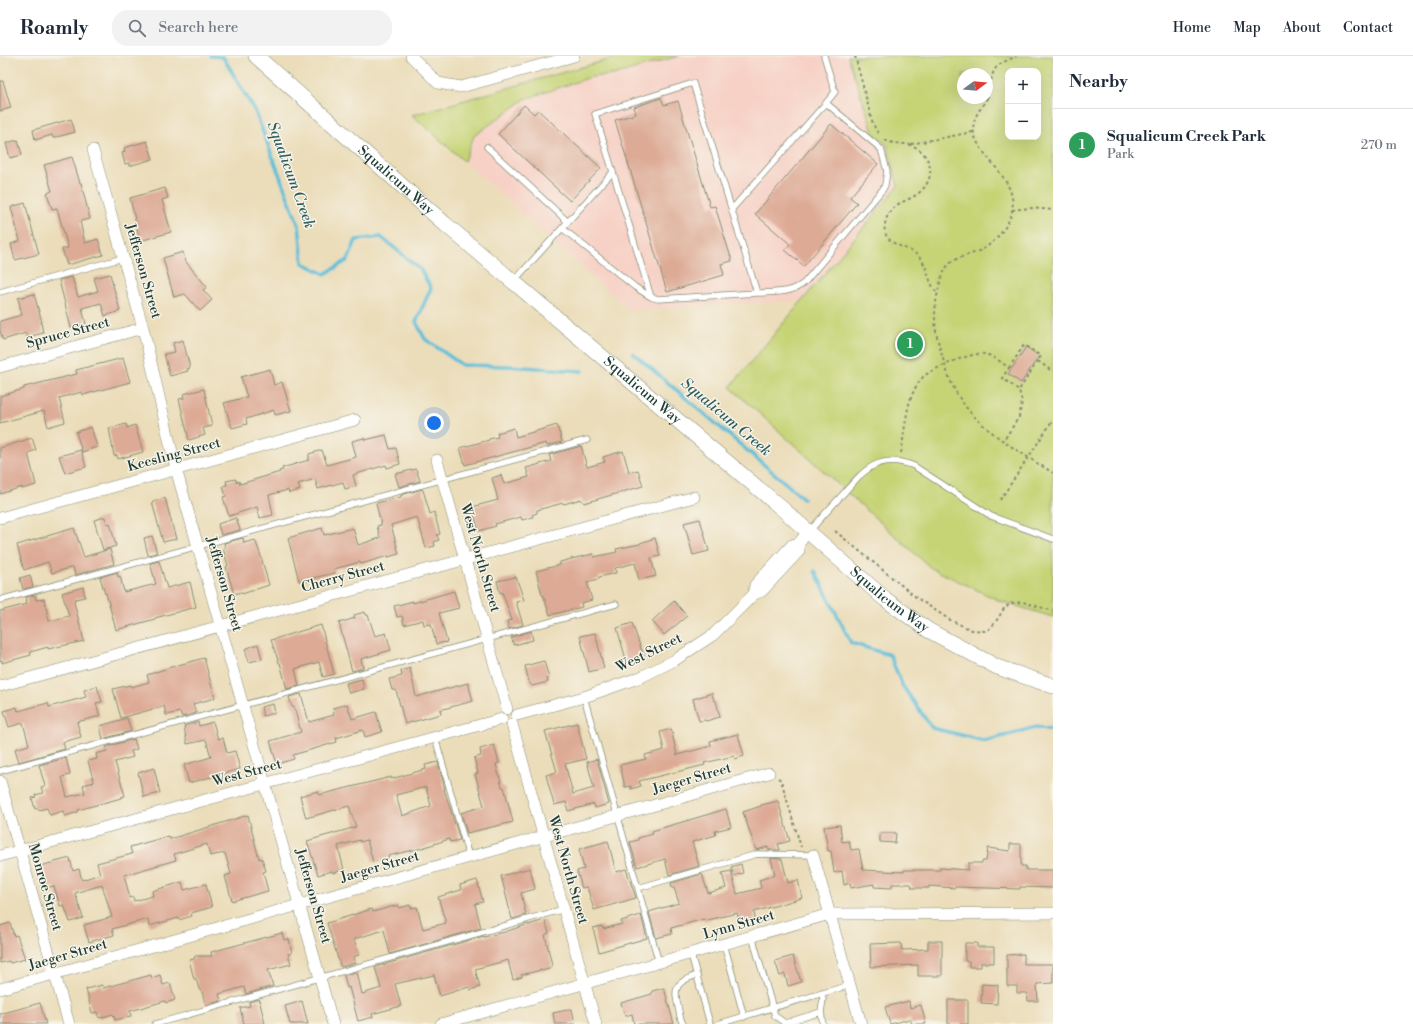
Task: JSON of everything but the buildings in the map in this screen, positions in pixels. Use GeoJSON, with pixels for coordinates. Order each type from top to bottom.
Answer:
{"type":"FeatureCollection","features":[{"type":"Feature","properties":{"kind":"street","name":"Squalicum Way"},"geometry":{"type":"LineString","coordinates":[[256,56],[445,224],[809,532],[885,599],[928,630],[997,666],[1053,686]]}},
{"type":"Feature","properties":{"kind":"street"},"geometry":{"type":"LineString","coordinates":[[411,56],[438,83],[461,87],[470,86],[574,56]]}},
{"type":"Feature","properties":{"kind":"street","name":"Jefferson Street"},"geometry":{"type":"LineString","coordinates":[[93,150],[143,328],[176,469],[333,1024]]}},
{"type":"Feature","properties":{"kind":"street","name":"Spruce Street"},"geometry":{"type":"LineString","coordinates":[[0,367],[143,328]]}},
{"type":"Feature","properties":{"kind":"street","name":"Keesling Street"},"geometry":{"type":"LineString","coordinates":[[0,518],[356,420]]}},
{"type":"Feature","properties":{"kind":"street","name":"West North Street"},"geometry":{"type":"LineString","coordinates":[[437,460],[596,1024]]}},
{"type":"Feature","properties":{"kind":"street","name":"Cherry Street"},"geometry":{"type":"LineString","coordinates":[[0,686],[694,497]]}},
{"type":"Feature","properties":{"kind":"street","name":"West Street"},"geometry":{"type":"LineString","coordinates":[[0,856],[584,697],[641,677],[675,660],[713,635],[754,594],[755,585],[792,545],[799,543],[809,532]]}},
{"type":"Feature","properties":{"kind":"street","name":"Jaeger Street"},"geometry":{"type":"LineString","coordinates":[[0,990],[769,773]]}},
{"type":"Feature","properties":{"kind":"street","name":"Monroe Street"},"geometry":{"type":"LineString","coordinates":[[0,781],[69,1024]]}},
{"type":"Feature","properties":{"kind":"street"},"geometry":{"type":"LineString","coordinates":[[808,854],[830,914],[861,1024]]}},
{"type":"Feature","properties":{"kind":"street","name":"Lynn Street"},"geometry":{"type":"LineString","coordinates":[[441,1024],[830,914],[1053,913]]}},
{"type":"Feature","properties":{"kind":"lane"},"geometry":{"type":"LineString","coordinates":[[732,209],[835,92],[824,56]]}},
{"type":"Feature","properties":{"kind":"lane"},"geometry":{"type":"LineString","coordinates":[[651,297],[595,114],[693,83],[757,293]]}},
{"type":"Feature","properties":{"kind":"lane"},"geometry":{"type":"LineString","coordinates":[[562,228],[635,288],[658,300],[785,291],[800,287],[878,195],[885,185],[887,171],[880,149],[826,103]]}},
{"type":"Feature","properties":{"kind":"lane"},"geometry":{"type":"LineString","coordinates":[[487,148],[568,222]]}},
{"type":"Feature","properties":{"kind":"lane"},"geometry":{"type":"LineString","coordinates":[[514,282],[613,172]]}},
{"type":"Feature","properties":{"kind":"lane"},"geometry":{"type":"LineString","coordinates":[[0,292],[123,258]]}},
{"type":"Feature","properties":{"kind":"lane"},"geometry":{"type":"LineString","coordinates":[[0,600],[587,440]]}},
{"type":"Feature","properties":{"kind":"lane"},"geometry":{"type":"LineString","coordinates":[[809,532],[863,472],[876,464],[894,461],[914,466],[991,516],[1053,539]]}},
{"type":"Feature","properties":{"kind":"lane"},"geometry":{"type":"LineString","coordinates":[[0,771],[616,604]]}},
{"type":"Feature","properties":{"kind":"lane"},"geometry":{"type":"LineString","coordinates":[[584,697],[659,963]]}},
{"type":"Feature","properties":{"kind":"lane"},"geometry":{"type":"LineString","coordinates":[[435,737],[469,857]]}},
{"type":"Feature","properties":{"kind":"lane"},"geometry":{"type":"LineString","coordinates":[[638,888],[757,854],[808,854]]}},
{"type":"Feature","properties":{"kind":"lane"},"geometry":{"type":"LineString","coordinates":[[155,1024],[564,909]]}},
{"type":"Feature","properties":{"kind":"lane"},"geometry":{"type":"LineString","coordinates":[[752,936],[775,1016],[784,1023],[821,1012]]}},
{"type":"Feature","properties":{"kind":"lane"},"geometry":{"type":"LineString","coordinates":[[724,944],[744,1017]]}},
{"type":"Feature","properties":{"kind":"lane"},"geometry":{"type":"LineString","coordinates":[[691,954],[710,1024]]}},
{"type":"Feature","properties":{"kind":"lane"},"geometry":{"type":"LineString","coordinates":[[684,1024],[675,997],[675,989],[679,983],[686,978],[697,975]]}},
{"type":"Feature","properties":{"kind":"lane"},"geometry":{"type":"LineString","coordinates":[[718,1024],[850,985]]}},
{"type":"Feature","properties":{"kind":"lane"},"geometry":{"type":"LineString","coordinates":[[822,993],[823,999],[821,1012],[824,1024]]}},
{"type":"Feature","properties":{"kind":"path"},"geometry":{"type":"LineString","coordinates":[[855,56],[875,128],[878,134],[887,141],[891,143],[910,144],[974,132]]}},
{"type":"Feature","properties":{"kind":"path"},"geometry":{"type":"LineString","coordinates":[[993,72],[996,67],[1016,56]]}},
{"type":"Feature","properties":{"kind":"path"},"geometry":{"type":"LineString","coordinates":[[984,104],[974,121],[974,132],[978,143],[997,168],[1008,186],[1012,210],[1004,229],[994,240],[981,250],[950,263],[942,279],[938,294],[935,310],[935,332],[945,365],[960,400],[969,412],[979,422],[1053,473]]}},
{"type":"Feature","properties":{"kind":"path"},"geometry":{"type":"LineString","coordinates":[[910,144],[918,149],[927,158],[930,176],[925,187],[920,192],[898,204],[891,210],[885,224],[885,233],[890,240],[916,254],[921,259],[933,288],[938,294]]}},
{"type":"Feature","properties":{"kind":"path"},"geometry":{"type":"LineString","coordinates":[[1012,210],[1030,208],[1053,210]]}},
{"type":"Feature","properties":{"kind":"path"},"geometry":{"type":"LineString","coordinates":[[1004,440],[1017,421],[1021,412],[1022,402],[1019,390],[1002,378],[1024,345],[1041,356],[1019,390]]}},
{"type":"Feature","properties":{"kind":"path"},"geometry":{"type":"LineString","coordinates":[[901,453],[910,402],[913,392],[923,377],[945,365],[979,353],[990,356],[1009,368]]}},
{"type":"Feature","properties":{"kind":"path"},"geometry":{"type":"LineString","coordinates":[[1038,361],[1053,372]]}},
{"type":"Feature","properties":{"kind":"path"},"geometry":{"type":"LineString","coordinates":[[1000,500],[1053,420]]}},
{"type":"Feature","properties":{"kind":"path"},"geometry":{"type":"LineString","coordinates":[[835,531],[917,598],[950,620],[972,630],[985,631],[989,629],[995,623],[1004,607],[1012,603],[1023,602],[1053,611]]}},
{"type":"Feature","properties":{"kind":"path"},"geometry":{"type":"LineString","coordinates":[[769,773],[781,780],[808,854]]}},
{"type":"Feature","properties":{"kind":"shaded area"},"geometry":{"type":"Polygon","coordinates":[[[679,56],[848,56],[873,132],[887,145],[898,186],[803,300],[629,310],[464,161],[473,136],[525,99],[591,77],[613,75],[679,56]]]}},
{"type":"Feature","properties":{"kind":"green space"},"geometry":{"type":"Polygon","coordinates":[[[621,56],[679,56],[613,75],[591,77],[525,99],[474,136],[464,161],[412,115],[621,56]]]}},
{"type":"Feature","properties":{"kind":"green space"},"geometry":{"type":"Polygon","coordinates":[[[848,56],[1053,56],[1053,617],[1000,601],[931,568],[730,387],[898,186],[887,145],[873,132],[848,56]]]}},
{"type":"Feature","properties":{"kind":"waterway","name":"Squalicum Creek"},"geometry":{"type":"LineString","coordinates":[[211,56],[223,57],[255,111],[299,226],[303,263],[325,274],[348,260],[356,240],[381,237],[420,269],[431,288],[416,322],[425,339],[462,365],[509,366],[582,371]]}},
{"type":"Feature","properties":{"kind":"waterway","name":"Squalicum Creek"},"geometry":{"type":"LineString","coordinates":[[633,353],[803,498]]}},
{"type":"Feature","properties":{"kind":"waterway","name":"Squalicum Creek"},"geometry":{"type":"LineString","coordinates":[[815,571],[851,643],[890,655],[902,685],[932,728],[985,741],[1037,727],[1053,729]]}},
{"type":"Feature","properties":{"kind":"place","name":"Squalicum Creek Park"},"geometry":{"type":"Point","coordinates":[910,344]}}]}
